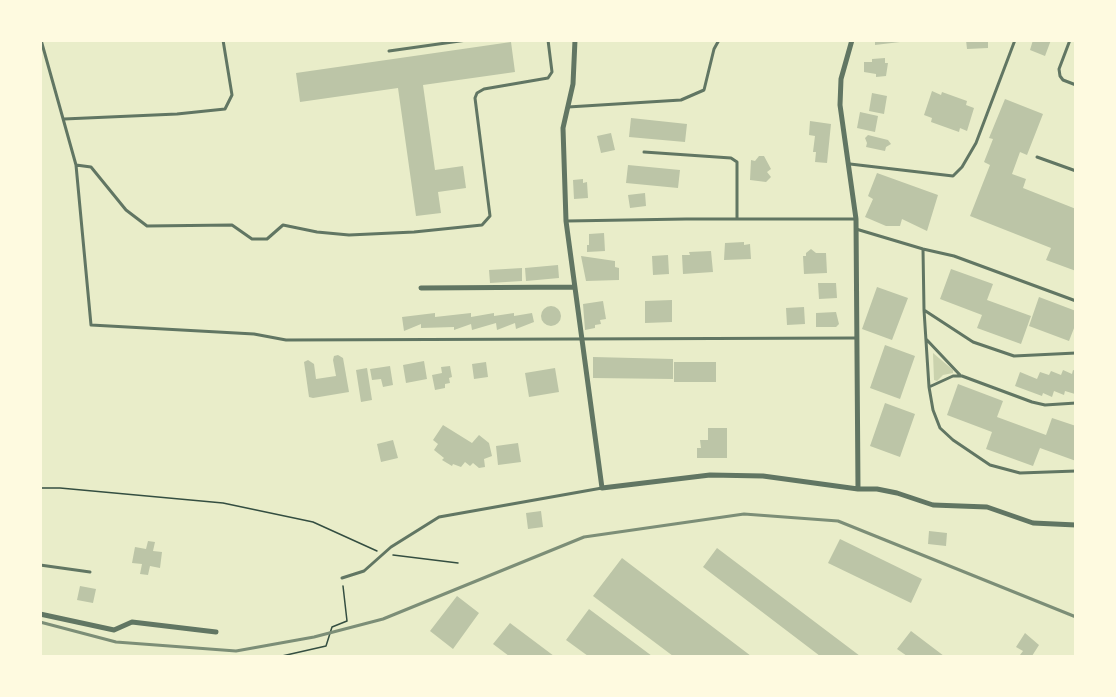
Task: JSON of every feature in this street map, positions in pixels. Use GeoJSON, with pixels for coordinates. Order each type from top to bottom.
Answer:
{"type":"FeatureCollection","features":[{"type":"Feature","properties":{"kind":"street"},"geometry":{"type":"LineString","coordinates":[[574,40],[573,84],[562,140],[566,221],[602,488],[710,475],[763,476],[858,489],[877,489],[933,505],[987,507],[1033,523],[1076,525]]}},
{"type":"Feature","properties":{"kind":"street"},"geometry":{"type":"LineString","coordinates":[[852,40],[842,79],[840,105],[856,219],[858,489]]}},
{"type":"Feature","properties":{"kind":"street"},"geometry":{"type":"LineString","coordinates":[[421,288],[574,287]]}},
{"type":"Feature","properties":{"kind":"street"},"geometry":{"type":"LineString","coordinates":[[40,614],[114,630],[132,622],[216,632]]}},
{"type":"Feature","properties":{"kind":"lane"},"geometry":{"type":"LineString","coordinates":[[41,40],[76,165],[91,325],[254,334],[286,340],[856,338]]}},
{"type":"Feature","properties":{"kind":"lane"},"geometry":{"type":"LineString","coordinates":[[64,119],[177,114],[225,109],[232,95],[223,40]]}},
{"type":"Feature","properties":{"kind":"lane"},"geometry":{"type":"LineString","coordinates":[[389,51],[467,40]]}},
{"type":"Feature","properties":{"kind":"lane"},"geometry":{"type":"LineString","coordinates":[[76,165],[91,167],[126,210],[147,225],[232,225],[252,239],[267,239],[283,225],[317,232],[349,235],[414,232],[482,225],[490,216],[475,98],[477,93],[484,89],[548,78],[552,72],[548,40]]}},
{"type":"Feature","properties":{"kind":"lane"},"geometry":{"type":"LineString","coordinates":[[568,107],[681,100],[704,90],[714,49],[719,40]]}},
{"type":"Feature","properties":{"kind":"lane"},"geometry":{"type":"LineString","coordinates":[[848,163],[953,176],[962,167],[976,143],[1015,40]]}},
{"type":"Feature","properties":{"kind":"lane"},"geometry":{"type":"LineString","coordinates":[[1070,40],[1059,69],[1063,80],[1076,85]]}},
{"type":"Feature","properties":{"kind":"lane"},"geometry":{"type":"LineString","coordinates":[[644,152],[731,158],[737,162],[737,219]]}},
{"type":"Feature","properties":{"kind":"lane"},"geometry":{"type":"LineString","coordinates":[[1037,157],[1076,171]]}},
{"type":"Feature","properties":{"kind":"lane"},"geometry":{"type":"LineString","coordinates":[[566,221],[856,219]]}},
{"type":"Feature","properties":{"kind":"lane"},"geometry":{"type":"LineString","coordinates":[[856,229],[954,256],[1076,302]]}},
{"type":"Feature","properties":{"kind":"lane"},"geometry":{"type":"LineString","coordinates":[[923,249],[929,387],[933,410],[940,428],[953,440],[990,465],[1020,473],[1076,471]]}},
{"type":"Feature","properties":{"kind":"lane"},"geometry":{"type":"LineString","coordinates":[[924,310],[973,342],[1014,356],[1076,353]]}},
{"type":"Feature","properties":{"kind":"lane"},"geometry":{"type":"LineString","coordinates":[[926,339],[962,376]]}},
{"type":"Feature","properties":{"kind":"lane"},"geometry":{"type":"LineString","coordinates":[[929,387],[952,376],[962,376],[1032,402],[1045,405],[1076,403]]}},
{"type":"Feature","properties":{"kind":"lane"},"geometry":{"type":"LineString","coordinates":[[342,578],[364,572],[391,547],[439,517],[602,488]]}},
{"type":"Feature","properties":{"kind":"lane"},"geometry":{"type":"LineString","coordinates":[[40,565],[90,572]]}},
{"type":"Feature","properties":{"kind":"path"},"geometry":{"type":"LineString","coordinates":[[40,488],[223,503],[313,522],[383,554],[458,563]]}},
{"type":"Feature","properties":{"kind":"path"},"geometry":{"type":"LineString","coordinates":[[282,657],[326,646],[332,627],[347,621],[342,578]]}},
{"type":"Feature","properties":{"kind":"green space"},"geometry":{"type":"Polygon","coordinates":[[[933,353],[953,370],[953,373],[943,375],[937,381],[934,380],[933,353]]]}},
{"type":"Feature","properties":{"kind":"building"},"geometry":{"type":"Polygon","coordinates":[[[875,40],[900,40],[900,42],[875,45],[875,40]]]}},
{"type":"Feature","properties":{"kind":"building"},"geometry":{"type":"Polygon","coordinates":[[[966,40],[988,40],[988,48],[967,49],[966,40]]]}},
{"type":"Feature","properties":{"kind":"building"},"geometry":{"type":"Polygon","coordinates":[[[1033,40],[1051,40],[1045,56],[1030,50],[1033,40]]]}},
{"type":"Feature","properties":{"kind":"building"},"geometry":{"type":"Polygon","coordinates":[[[511,42],[515,72],[423,85],[435,170],[463,166],[466,188],[438,192],[441,213],[416,216],[398,88],[300,102],[296,73],[511,42]]]}},
{"type":"Feature","properties":{"kind":"building"},"geometry":{"type":"Polygon","coordinates":[[[885,58],[885,63],[888,63],[886,76],[876,77],[876,74],[864,72],[864,62],[885,58]]]}},
{"type":"Feature","properties":{"kind":"building"},"geometry":{"type":"Polygon","coordinates":[[[932,91],[967,101],[966,105],[974,108],[967,131],[960,128],[959,132],[931,122],[932,118],[924,115],[932,91]]]}},
{"type":"Feature","properties":{"kind":"building"},"geometry":{"type":"Polygon","coordinates":[[[872,93],[887,96],[884,114],[869,111],[872,93]]]}},
{"type":"Feature","properties":{"kind":"building"},"geometry":{"type":"Polygon","coordinates":[[[1005,99],[1043,114],[1027,155],[1020,152],[1012,174],[1026,179],[1023,188],[1076,209],[1076,271],[1046,260],[1051,248],[970,216],[990,165],[984,162],[993,139],[989,138],[1005,99]]]}},
{"type":"Feature","properties":{"kind":"building"},"geometry":{"type":"Polygon","coordinates":[[[860,112],[878,116],[875,132],[857,128],[860,112]]]}},
{"type":"Feature","properties":{"kind":"building"},"geometry":{"type":"Polygon","coordinates":[[[631,118],[687,124],[685,142],[629,137],[631,118]]]}},
{"type":"Feature","properties":{"kind":"building"},"geometry":{"type":"Polygon","coordinates":[[[810,121],[831,124],[827,163],[815,162],[816,152],[813,152],[815,136],[809,135],[810,121]]]}},
{"type":"Feature","properties":{"kind":"building"},"geometry":{"type":"Polygon","coordinates":[[[611,133],[615,150],[601,153],[597,136],[611,133]]]}},
{"type":"Feature","properties":{"kind":"building"},"geometry":{"type":"Polygon","coordinates":[[[868,135],[888,140],[891,144],[886,147],[885,151],[866,147],[865,138],[868,135]]]}},
{"type":"Feature","properties":{"kind":"building"},"geometry":{"type":"Polygon","coordinates":[[[759,156],[764,156],[771,169],[767,172],[771,177],[766,182],[750,180],[751,160],[755,161],[759,156]]]}},
{"type":"Feature","properties":{"kind":"building"},"geometry":{"type":"Polygon","coordinates":[[[628,165],[680,170],[678,188],[626,183],[628,165]]]}},
{"type":"Feature","properties":{"kind":"building"},"geometry":{"type":"Polygon","coordinates":[[[877,173],[938,195],[927,231],[902,219],[900,226],[886,226],[865,217],[873,199],[868,196],[877,173]]]}},
{"type":"Feature","properties":{"kind":"building"},"geometry":{"type":"Polygon","coordinates":[[[583,179],[583,183],[587,182],[588,198],[574,199],[573,180],[583,179]]]}},
{"type":"Feature","properties":{"kind":"building"},"geometry":{"type":"Polygon","coordinates":[[[645,193],[646,206],[630,208],[628,195],[645,193]]]}},
{"type":"Feature","properties":{"kind":"building"},"geometry":{"type":"Polygon","coordinates":[[[604,233],[605,251],[587,252],[589,234],[604,233]]]}},
{"type":"Feature","properties":{"kind":"building"},"geometry":{"type":"Polygon","coordinates":[[[744,242],[744,245],[750,244],[751,259],[724,260],[725,243],[744,242]]]}},
{"type":"Feature","properties":{"kind":"building"},"geometry":{"type":"Polygon","coordinates":[[[811,249],[816,253],[826,253],[827,273],[804,274],[803,256],[806,256],[811,249]]]}},
{"type":"Feature","properties":{"kind":"building"},"geometry":{"type":"Polygon","coordinates":[[[711,251],[713,272],[683,274],[682,255],[690,255],[689,252],[711,251]]]}},
{"type":"Feature","properties":{"kind":"building"},"geometry":{"type":"Polygon","coordinates":[[[668,255],[669,274],[653,275],[652,256],[668,255]]]}},
{"type":"Feature","properties":{"kind":"building"},"geometry":{"type":"Polygon","coordinates":[[[581,256],[615,261],[615,267],[619,268],[619,280],[586,281],[581,256]]]}},
{"type":"Feature","properties":{"kind":"building"},"geometry":{"type":"Polygon","coordinates":[[[558,265],[559,278],[526,281],[525,268],[558,265]]]}},
{"type":"Feature","properties":{"kind":"building"},"geometry":{"type":"Polygon","coordinates":[[[522,268],[522,281],[490,283],[489,270],[522,268]]]}},
{"type":"Feature","properties":{"kind":"building"},"geometry":{"type":"Polygon","coordinates":[[[951,269],[993,284],[987,300],[1031,316],[1021,344],[977,328],[982,315],[940,299],[951,269]]]}},
{"type":"Feature","properties":{"kind":"building"},"geometry":{"type":"Polygon","coordinates":[[[818,283],[836,283],[837,298],[819,299],[818,283]]]}},
{"type":"Feature","properties":{"kind":"building"},"geometry":{"type":"Polygon","coordinates":[[[877,287],[908,298],[892,340],[862,329],[877,287]]]}},
{"type":"Feature","properties":{"kind":"building"},"geometry":{"type":"Polygon","coordinates":[[[1039,297],[1076,311],[1076,323],[1069,341],[1029,326],[1039,297]]]}},
{"type":"Feature","properties":{"kind":"building"},"geometry":{"type":"Polygon","coordinates":[[[672,300],[672,322],[645,323],[645,301],[672,300]]]}},
{"type":"Feature","properties":{"kind":"building"},"geometry":{"type":"Polygon","coordinates":[[[603,301],[606,319],[600,320],[601,324],[595,325],[595,328],[585,330],[583,304],[603,301]]]}},
{"type":"Feature","properties":{"kind":"building"},"geometry":{"type":"Polygon","coordinates":[[[551,306],[558,309],[561,316],[558,323],[551,326],[544,323],[541,316],[544,309],[551,306]]]}},
{"type":"Feature","properties":{"kind":"building"},"geometry":{"type":"Polygon","coordinates":[[[804,307],[805,324],[787,325],[786,308],[804,307]]]}},
{"type":"Feature","properties":{"kind":"building"},"geometry":{"type":"Polygon","coordinates":[[[836,312],[839,324],[836,327],[816,327],[816,313],[836,312]]]}},
{"type":"Feature","properties":{"kind":"building"},"geometry":{"type":"Polygon","coordinates":[[[435,313],[435,317],[471,313],[471,317],[494,313],[494,316],[514,313],[514,316],[532,313],[534,322],[516,329],[515,323],[497,330],[496,323],[472,330],[471,324],[454,330],[454,327],[421,328],[421,324],[404,331],[402,317],[435,313]]]}},
{"type":"Feature","properties":{"kind":"building"},"geometry":{"type":"Polygon","coordinates":[[[885,345],[915,356],[900,399],[870,388],[885,345]]]}},
{"type":"Feature","properties":{"kind":"building"},"geometry":{"type":"Polygon","coordinates":[[[338,355],[343,358],[349,392],[309,397],[304,362],[308,360],[314,364],[316,379],[336,376],[333,360],[334,356],[338,355]]]}},
{"type":"Feature","properties":{"kind":"building"},"geometry":{"type":"Polygon","coordinates":[[[593,357],[673,359],[673,379],[593,378],[593,357]]]}},
{"type":"Feature","properties":{"kind":"building"},"geometry":{"type":"Polygon","coordinates":[[[424,361],[427,379],[406,383],[403,365],[424,361]]]}},
{"type":"Feature","properties":{"kind":"building"},"geometry":{"type":"Polygon","coordinates":[[[486,362],[488,377],[474,379],[472,364],[486,362]]]}},
{"type":"Feature","properties":{"kind":"building"},"geometry":{"type":"Polygon","coordinates":[[[674,362],[716,362],[716,382],[674,382],[674,362]]]}},
{"type":"Feature","properties":{"kind":"building"},"geometry":{"type":"Polygon","coordinates":[[[390,366],[393,385],[383,387],[381,379],[372,380],[370,369],[390,366]]]}},
{"type":"Feature","properties":{"kind":"building"},"geometry":{"type":"Polygon","coordinates":[[[450,366],[452,377],[449,378],[450,383],[445,384],[445,388],[435,390],[432,375],[442,373],[441,367],[450,366]]]}},
{"type":"Feature","properties":{"kind":"building"},"geometry":{"type":"Polygon","coordinates":[[[367,368],[372,400],[361,402],[356,370],[367,368]]]}},
{"type":"Feature","properties":{"kind":"building"},"geometry":{"type":"Polygon","coordinates":[[[555,368],[559,392],[529,397],[525,373],[555,368]]]}},
{"type":"Feature","properties":{"kind":"building"},"geometry":{"type":"Polygon","coordinates":[[[1063,370],[1072,374],[1073,370],[1076,371],[1075,394],[1065,391],[1064,395],[1054,391],[1052,397],[1043,393],[1042,396],[1015,386],[1020,372],[1037,379],[1040,372],[1049,375],[1051,371],[1061,375],[1063,370]]]}},
{"type":"Feature","properties":{"kind":"building"},"geometry":{"type":"Polygon","coordinates":[[[958,384],[1003,401],[997,417],[1046,435],[1052,418],[1076,426],[1076,461],[1040,448],[1033,466],[986,449],[992,432],[947,415],[958,384]]]}},
{"type":"Feature","properties":{"kind":"building"},"geometry":{"type":"Polygon","coordinates":[[[885,403],[915,414],[900,457],[870,446],[885,403]]]}},
{"type":"Feature","properties":{"kind":"building"},"geometry":{"type":"Polygon","coordinates":[[[443,425],[472,443],[479,435],[489,443],[492,456],[484,459],[485,467],[479,468],[473,463],[470,466],[465,462],[461,467],[453,464],[452,466],[442,460],[444,458],[434,450],[438,444],[433,440],[443,425]]]}},
{"type":"Feature","properties":{"kind":"building"},"geometry":{"type":"Polygon","coordinates":[[[708,428],[727,428],[727,458],[697,458],[697,448],[701,448],[700,440],[708,440],[708,428]]]}},
{"type":"Feature","properties":{"kind":"building"},"geometry":{"type":"Polygon","coordinates":[[[393,440],[398,458],[381,462],[377,444],[393,440]]]}},
{"type":"Feature","properties":{"kind":"building"},"geometry":{"type":"Polygon","coordinates":[[[518,443],[521,462],[498,465],[496,446],[518,443]]]}},
{"type":"Feature","properties":{"kind":"building"},"geometry":{"type":"Polygon","coordinates":[[[541,511],[543,527],[528,529],[526,513],[541,511]]]}},
{"type":"Feature","properties":{"kind":"building"},"geometry":{"type":"Polygon","coordinates":[[[929,531],[947,533],[946,546],[928,544],[929,531]]]}},
{"type":"Feature","properties":{"kind":"building"},"geometry":{"type":"Polygon","coordinates":[[[840,539],[922,579],[911,603],[828,563],[840,539]]]}},
{"type":"Feature","properties":{"kind":"building"},"geometry":{"type":"Polygon","coordinates":[[[148,541],[155,542],[153,551],[162,552],[160,568],[150,566],[148,575],[140,574],[142,564],[132,563],[135,547],[146,549],[148,541]]]}},
{"type":"Feature","properties":{"kind":"building"},"geometry":{"type":"Polygon","coordinates":[[[717,548],[860,656],[820,656],[703,567],[717,548]]]}},
{"type":"Feature","properties":{"kind":"building"},"geometry":{"type":"Polygon","coordinates":[[[622,558],[751,656],[673,656],[593,596],[622,558]]]}},
{"type":"Feature","properties":{"kind":"building"},"geometry":{"type":"Polygon","coordinates":[[[80,586],[96,589],[93,603],[77,600],[80,586]]]}},
{"type":"Feature","properties":{"kind":"building"},"geometry":{"type":"Polygon","coordinates":[[[457,596],[479,613],[453,649],[430,631],[457,596]]]}},
{"type":"Feature","properties":{"kind":"building"},"geometry":{"type":"Polygon","coordinates":[[[589,609],[652,656],[588,656],[566,640],[589,609]]]}},
{"type":"Feature","properties":{"kind":"building"},"geometry":{"type":"Polygon","coordinates":[[[510,623],[554,656],[509,656],[493,644],[510,623]]]}},
{"type":"Feature","properties":{"kind":"building"},"geometry":{"type":"Polygon","coordinates":[[[911,631],[944,656],[907,656],[897,649],[911,631]]]}},
{"type":"Feature","properties":{"kind":"building"},"geometry":{"type":"Polygon","coordinates":[[[1025,633],[1039,645],[1032,656],[1020,655],[1023,651],[1016,647],[1025,633]]]}},
{"type":"Feature","properties":{"kind":"railway"},"geometry":{"type":"LineString","coordinates":[[40,622],[116,642],[236,651],[314,637],[383,619],[584,537],[744,514],[838,521],[1076,617]]}}]}
